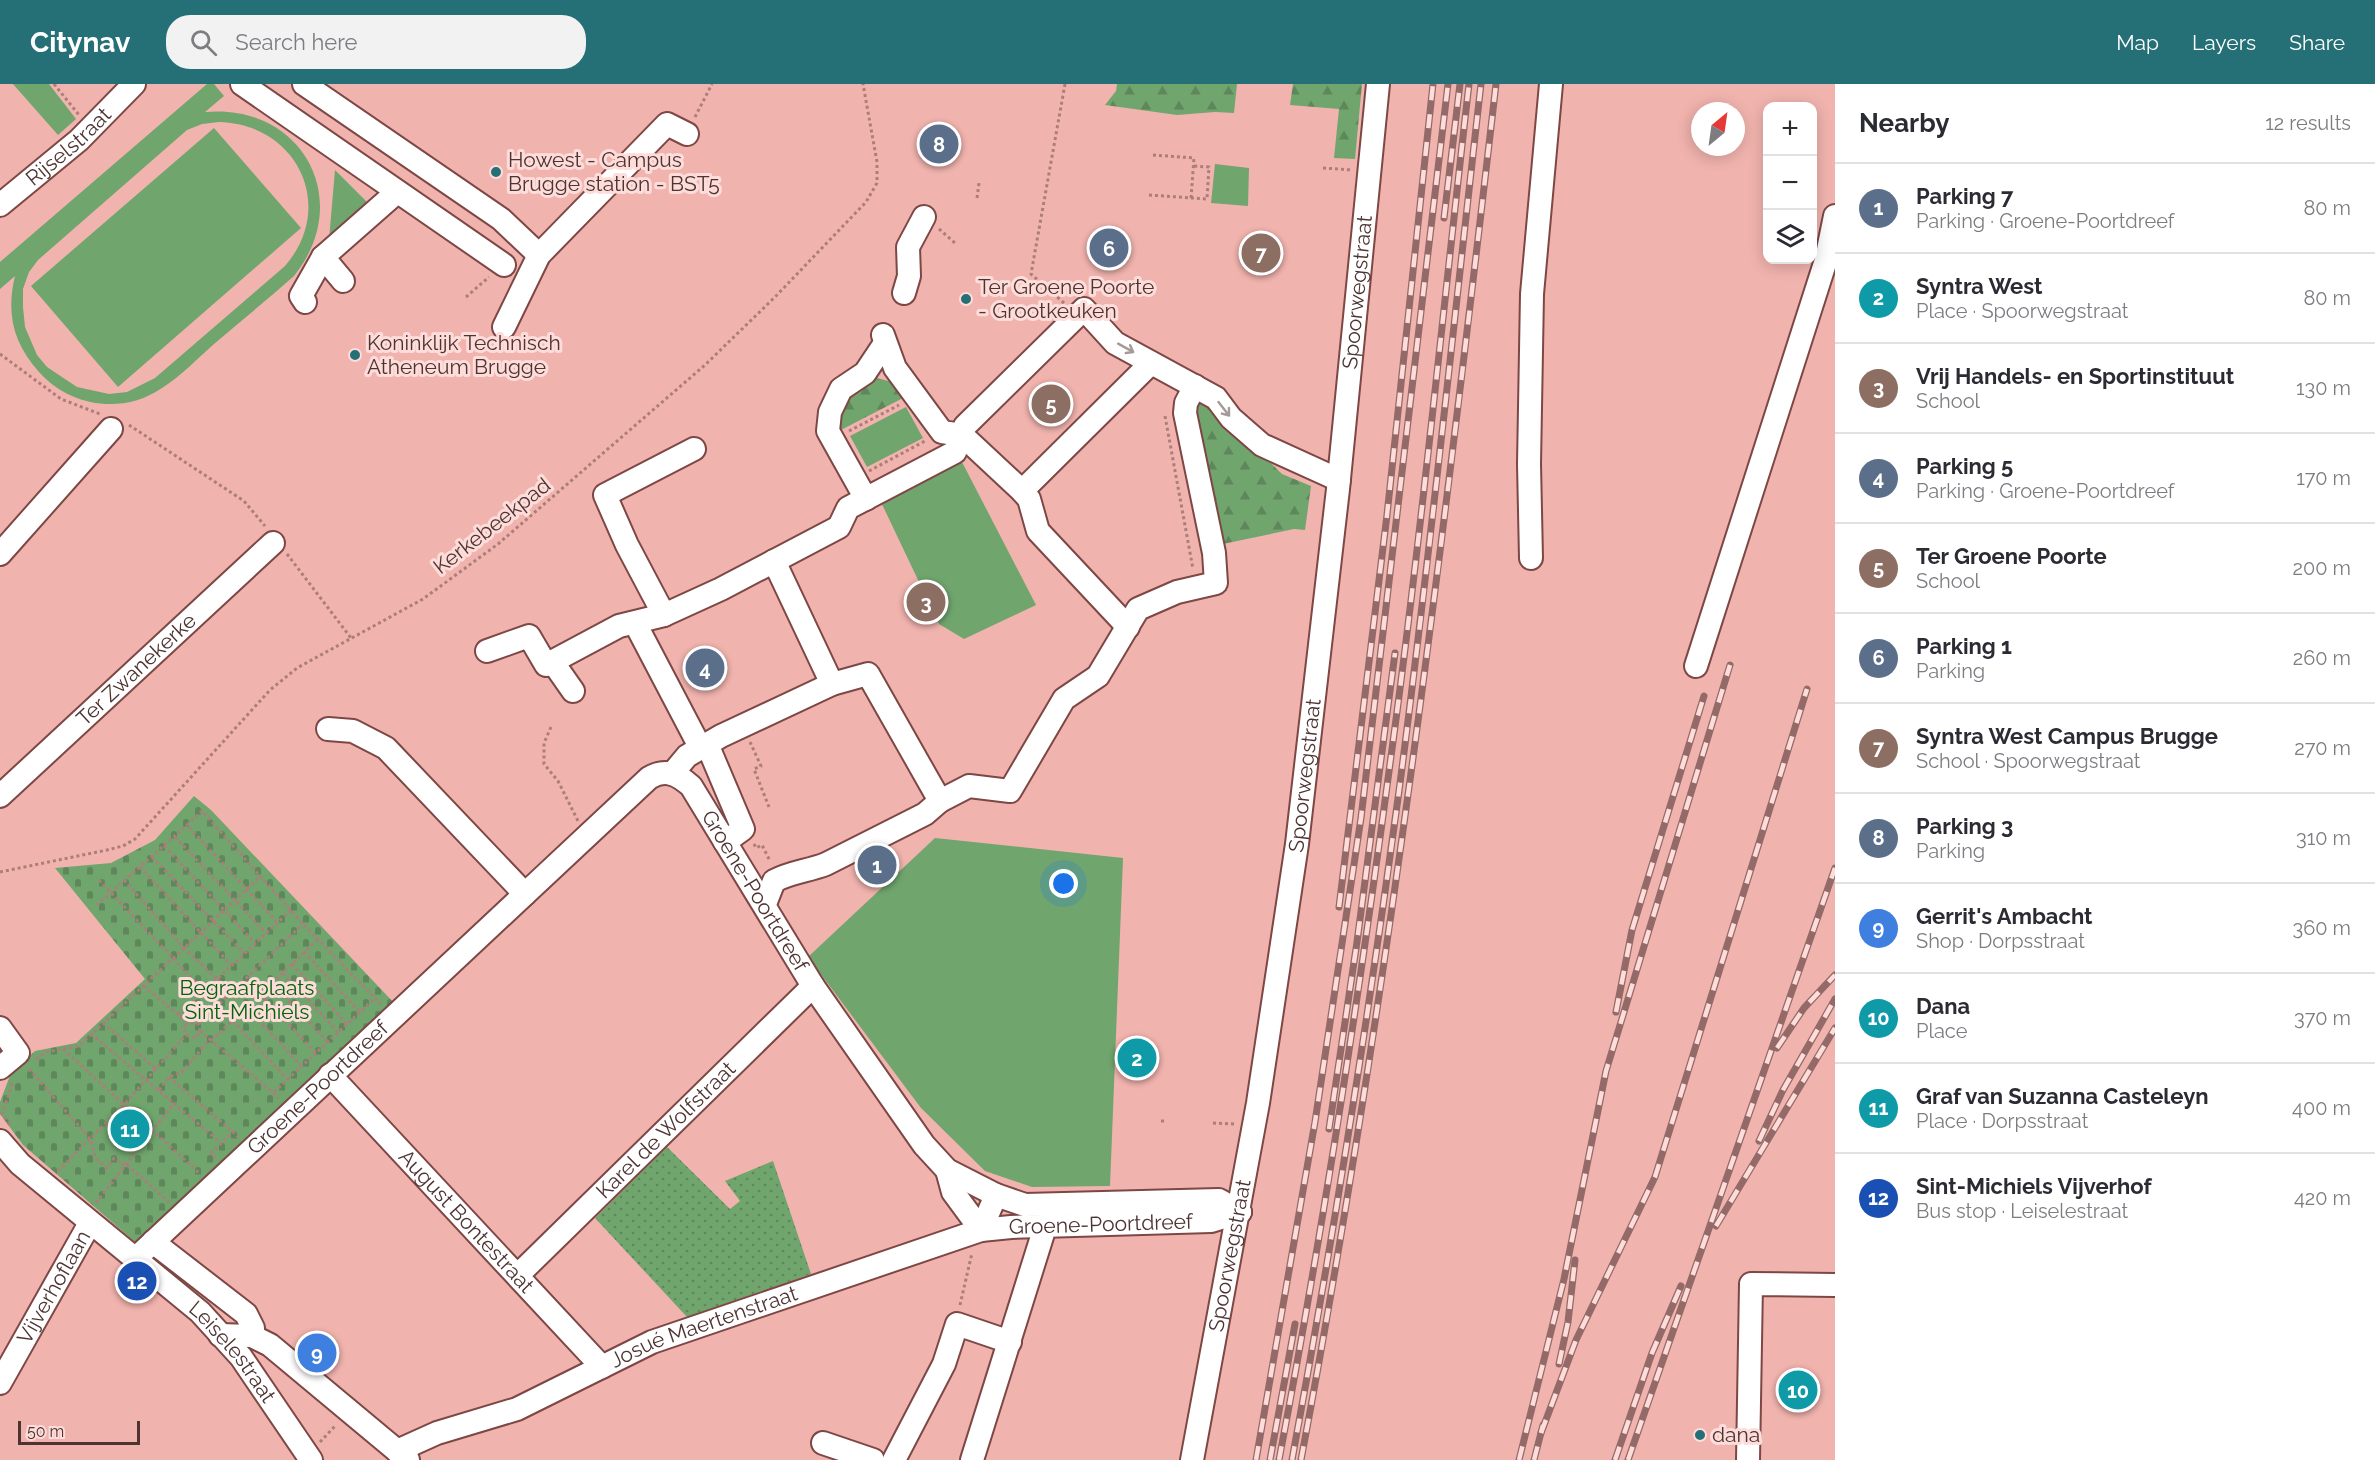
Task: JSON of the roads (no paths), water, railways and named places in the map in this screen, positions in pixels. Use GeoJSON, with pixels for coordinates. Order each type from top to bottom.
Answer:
{"type":"FeatureCollection","features":[{"type":"Feature","properties":{"kind":"street","name":"Rijselstraat"},"geometry":{"type":"LineString","coordinates":[[0,206],[90,128],[134,84]]}},
{"type":"Feature","properties":{"kind":"street"},"geometry":{"type":"LineString","coordinates":[[242,84],[504,265]]}},
{"type":"Feature","properties":{"kind":"street"},"geometry":{"type":"LineString","coordinates":[[304,84],[501,219],[539,255]]}},
{"type":"Feature","properties":{"kind":"street","name":"Spoorwegstraat"},"geometry":{"type":"LineString","coordinates":[[1192,1460],[1240,1212],[1300,822],[1339,476],[1378,84]]}},
{"type":"Feature","properties":{"kind":"street"},"geometry":{"type":"LineString","coordinates":[[1532,558],[1529,464],[1532,294],[1551,84]]}},
{"type":"Feature","properties":{"kind":"street"},"geometry":{"type":"LineString","coordinates":[[504,327],[539,255],[667,124],[687,134]]}},
{"type":"Feature","properties":{"kind":"street"},"geometry":{"type":"LineString","coordinates":[[305,302],[301,296],[323,257],[397,192]]}},
{"type":"Feature","properties":{"kind":"street"},"geometry":{"type":"LineString","coordinates":[[904,293],[909,276],[908,248],[924,216]]}},
{"type":"Feature","properties":{"kind":"street"},"geometry":{"type":"LineString","coordinates":[[1696,666],[1830,262],[1835,216]]}},
{"type":"Feature","properties":{"kind":"street"},"geometry":{"type":"LineString","coordinates":[[323,257],[343,281]]}},
{"type":"Feature","properties":{"kind":"street"},"geometry":{"type":"LineString","coordinates":[[952,433],[965,426],[1084,309],[1115,343],[1216,398],[1231,418],[1251,434],[1265,437],[1339,476]]}},
{"type":"Feature","properties":{"kind":"street"},"geometry":{"type":"LineString","coordinates":[[866,499],[828,431],[828,419],[834,400],[848,383],[865,373],[873,364],[884,339],[895,368],[916,396],[952,433],[1022,491],[1029,500],[1038,531],[1128,627]]}},
{"type":"Feature","properties":{"kind":"street"},"geometry":{"type":"LineString","coordinates":[[1022,491],[1151,363]]}},
{"type":"Feature","properties":{"kind":"street"},"geometry":{"type":"LineString","coordinates":[[765,904],[774,881],[826,864],[925,814],[940,801],[969,786],[1010,791],[1064,699],[1098,676],[1138,609],[1177,592],[1216,583],[1214,553],[1185,413],[1186,403],[1195,386]]}},
{"type":"Feature","properties":{"kind":"street"},"geometry":{"type":"LineString","coordinates":[[0,554],[113,422]]}},
{"type":"Feature","properties":{"kind":"street"},"geometry":{"type":"LineString","coordinates":[[487,651],[529,636],[546,665],[619,626],[664,615],[839,527],[848,508],[956,452],[952,433]]}},
{"type":"Feature","properties":{"kind":"street"},"geometry":{"type":"LineString","coordinates":[[664,615],[627,545],[605,495],[694,449]]}},
{"type":"Feature","properties":{"kind":"street","name":"Ter Zwanekerke"},"geometry":{"type":"LineString","coordinates":[[0,796],[276,541]]}},
{"type":"Feature","properties":{"kind":"street"},"geometry":{"type":"LineString","coordinates":[[774,561],[832,684]]}},
{"type":"Feature","properties":{"kind":"street"},"geometry":{"type":"LineString","coordinates":[[635,623],[703,746],[734,835]]}},
{"type":"Feature","properties":{"kind":"street"},"geometry":{"type":"LineString","coordinates":[[552,661],[573,691]]}},
{"type":"Feature","properties":{"kind":"street"},"geometry":{"type":"LineString","coordinates":[[672,774],[687,756],[703,746],[832,684],[868,674],[940,801]]}},
{"type":"Feature","properties":{"kind":"street"},"geometry":{"type":"LineString","coordinates":[[328,729],[353,731],[386,748],[525,894]]}},
{"type":"Feature","properties":{"kind":"street","name":"Groene-Poortdreef"},"geometry":{"type":"LineString","coordinates":[[145,1250],[648,778],[656,774],[672,774],[691,786],[734,835],[765,904],[813,986],[897,1107],[947,1170],[954,1192],[978,1232],[1150,1213],[1219,1200],[1240,1212]]}},
{"type":"Feature","properties":{"kind":"street","name":"Karel de Wolfstraat"},"geometry":{"type":"LineString","coordinates":[[518,1275],[813,986]]}},
{"type":"Feature","properties":{"kind":"street"},"geometry":{"type":"LineString","coordinates":[[0,1028],[18,1053],[7,1073]]}},
{"type":"Feature","properties":{"kind":"street","name":"August Bontestraat"},"geometry":{"type":"LineString","coordinates":[[330,1075],[602,1366]]}},
{"type":"Feature","properties":{"kind":"street"},"geometry":{"type":"LineString","coordinates":[[0,1141],[20,1164],[145,1250],[246,1314],[253,1328],[252,1336]]}},
{"type":"Feature","properties":{"kind":"street","name":"Groene-Poortdreef"},"geometry":{"type":"LineString","coordinates":[[947,1170],[996,1195],[1025,1205],[1150,1213]]}},
{"type":"Feature","properties":{"kind":"street"},"geometry":{"type":"LineString","coordinates":[[978,1232],[996,1195]]}},
{"type":"Feature","properties":{"kind":"street","name":"Vijverhoflaan"},"geometry":{"type":"LineString","coordinates":[[0,1383],[8,1348],[93,1213]]}},
{"type":"Feature","properties":{"kind":"street"},"geometry":{"type":"LineString","coordinates":[[972,1460],[1006,1333],[1039,1227]]}},
{"type":"Feature","properties":{"kind":"street","name":"Josué Maertenstraat"},"geometry":{"type":"LineString","coordinates":[[402,1455],[437,1433],[518,1409],[652,1342],[978,1232]]}},
{"type":"Feature","properties":{"kind":"street","name":"Leiselestraat"},"geometry":{"type":"LineString","coordinates":[[145,1250],[241,1357],[308,1456]]}},
{"type":"Feature","properties":{"kind":"street"},"geometry":{"type":"LineString","coordinates":[[1748,1460],[1751,1284],[1835,1285]]}},
{"type":"Feature","properties":{"kind":"street"},"geometry":{"type":"LineString","coordinates":[[894,1460],[944,1364],[957,1324],[1006,1333]]}},
{"type":"Feature","properties":{"kind":"street"},"geometry":{"type":"LineString","coordinates":[[220,1335],[252,1336],[270,1345],[402,1455]]}},
{"type":"Feature","properties":{"kind":"street"},"geometry":{"type":"LineString","coordinates":[[823,1443],[873,1460]]}},
{"type":"Feature","properties":{"kind":"railway"},"geometry":{"type":"LineString","coordinates":[[1339,907],[1387,515],[1433,84]]}},
{"type":"Feature","properties":{"kind":"railway"},"geometry":{"type":"LineString","coordinates":[[1256,1460],[1315,1122],[1361,818],[1448,84]]}},
{"type":"Feature","properties":{"kind":"railway"},"geometry":{"type":"LineString","coordinates":[[1444,218],[1460,84]]}},
{"type":"Feature","properties":{"kind":"railway"},"geometry":{"type":"LineString","coordinates":[[1279,1460],[1325,1200],[1378,851],[1412,594],[1469,84]]}},
{"type":"Feature","properties":{"kind":"railway"},"geometry":{"type":"LineString","coordinates":[[1292,1460],[1350,1126],[1399,791],[1481,84]]}},
{"type":"Feature","properties":{"kind":"railway"},"geometry":{"type":"LineString","coordinates":[[1301,1460],[1332,1289],[1387,946],[1434,602],[1496,84]]}},
{"type":"Feature","properties":{"kind":"railway"},"geometry":{"type":"LineString","coordinates":[[1329,1129],[1357,942],[1395,653]]}},
{"type":"Feature","properties":{"kind":"railway"},"geometry":{"type":"LineString","coordinates":[[1519,1460],[1564,1279],[1606,1071],[1730,665]]}},
{"type":"Feature","properties":{"kind":"railway"},"geometry":{"type":"LineString","coordinates":[[1541,1433],[1576,1340],[1655,1177],[1807,689]]}},
{"type":"Feature","properties":{"kind":"railway"},"geometry":{"type":"LineString","coordinates":[[1616,1012],[1632,930],[1704,696]]}},
{"type":"Feature","properties":{"kind":"railway"},"geometry":{"type":"LineString","coordinates":[[1628,1460],[1835,868]]}},
{"type":"Feature","properties":{"kind":"railway"},"geometry":{"type":"LineString","coordinates":[[1777,1048],[1804,1008],[1835,975]]}},
{"type":"Feature","properties":{"kind":"railway"},"geometry":{"type":"LineString","coordinates":[[1759,1141],[1783,1090],[1835,999]]}},
{"type":"Feature","properties":{"kind":"railway"},"geometry":{"type":"LineString","coordinates":[[1716,1226],[1835,1028]]}},
{"type":"Feature","properties":{"kind":"railway"},"geometry":{"type":"LineString","coordinates":[[1559,1364],[1568,1322],[1575,1260]]}},
{"type":"Feature","properties":{"kind":"railway"},"geometry":{"type":"LineString","coordinates":[[1615,1460],[1652,1353],[1681,1286]]}},
{"type":"Feature","properties":{"kind":"railway"},"geometry":{"type":"LineString","coordinates":[[1270,1460],[1295,1324]]}},
{"type":"Feature","properties":{"kind":"railway"},"geometry":{"type":"LineString","coordinates":[[1534,1460],[1543,1425]]}},
{"type":"Feature","properties":{"kind":"place","name":"Parking 3"},"geometry":{"type":"Point","coordinates":[939,144]}},
{"type":"Feature","properties":{"kind":"place","name":"Howest - Campus Brugge station - BST5"},"geometry":{"type":"Point","coordinates":[496,172]}},
{"type":"Feature","properties":{"kind":"place","name":"Parking 1"},"geometry":{"type":"Point","coordinates":[1109,248]}},
{"type":"Feature","properties":{"kind":"place","name":"Syntra West Campus Brugge"},"geometry":{"type":"Point","coordinates":[1261,253]}},
{"type":"Feature","properties":{"kind":"place","name":"Ter Groene Poorte - Grootkeuken"},"geometry":{"type":"Point","coordinates":[966,299]}},
{"type":"Feature","properties":{"kind":"place","name":"Koninklijk Technisch Atheneum Brugge"},"geometry":{"type":"Point","coordinates":[355,355]}},
{"type":"Feature","properties":{"kind":"place","name":"Ter Groene Poorte"},"geometry":{"type":"Point","coordinates":[1051,404]}},
{"type":"Feature","properties":{"kind":"place","name":"Vrij Handels- en Sportinstituut"},"geometry":{"type":"Point","coordinates":[926,602]}},
{"type":"Feature","properties":{"kind":"place","name":"Parking 5"},"geometry":{"type":"Point","coordinates":[705,668]}},
{"type":"Feature","properties":{"kind":"place","name":"Parking 7"},"geometry":{"type":"Point","coordinates":[877,865]}},
{"type":"Feature","properties":{"kind":"place","name":"Syntra West"},"geometry":{"type":"Point","coordinates":[1137,1058]}},
{"type":"Feature","properties":{"kind":"place","name":"Graf van Suzanna Casteleyn"},"geometry":{"type":"Point","coordinates":[130,1129]}},
{"type":"Feature","properties":{"kind":"place","name":"Sint-Michiels Vijverhof"},"geometry":{"type":"Point","coordinates":[137,1281]}},
{"type":"Feature","properties":{"kind":"place","name":"Gerrit's Ambacht"},"geometry":{"type":"Point","coordinates":[317,1353]}},
{"type":"Feature","properties":{"kind":"place","name":"Dana"},"geometry":{"type":"Point","coordinates":[1798,1390]}},
{"type":"Feature","properties":{"kind":"place","name":"dana"},"geometry":{"type":"Point","coordinates":[1700,1435]}},
{"type":"Feature","properties":{"kind":"park label","name":"Begraafplaats Sint-Michiels"},"geometry":{"type":"Point","coordinates":[247,1000]}}]}
